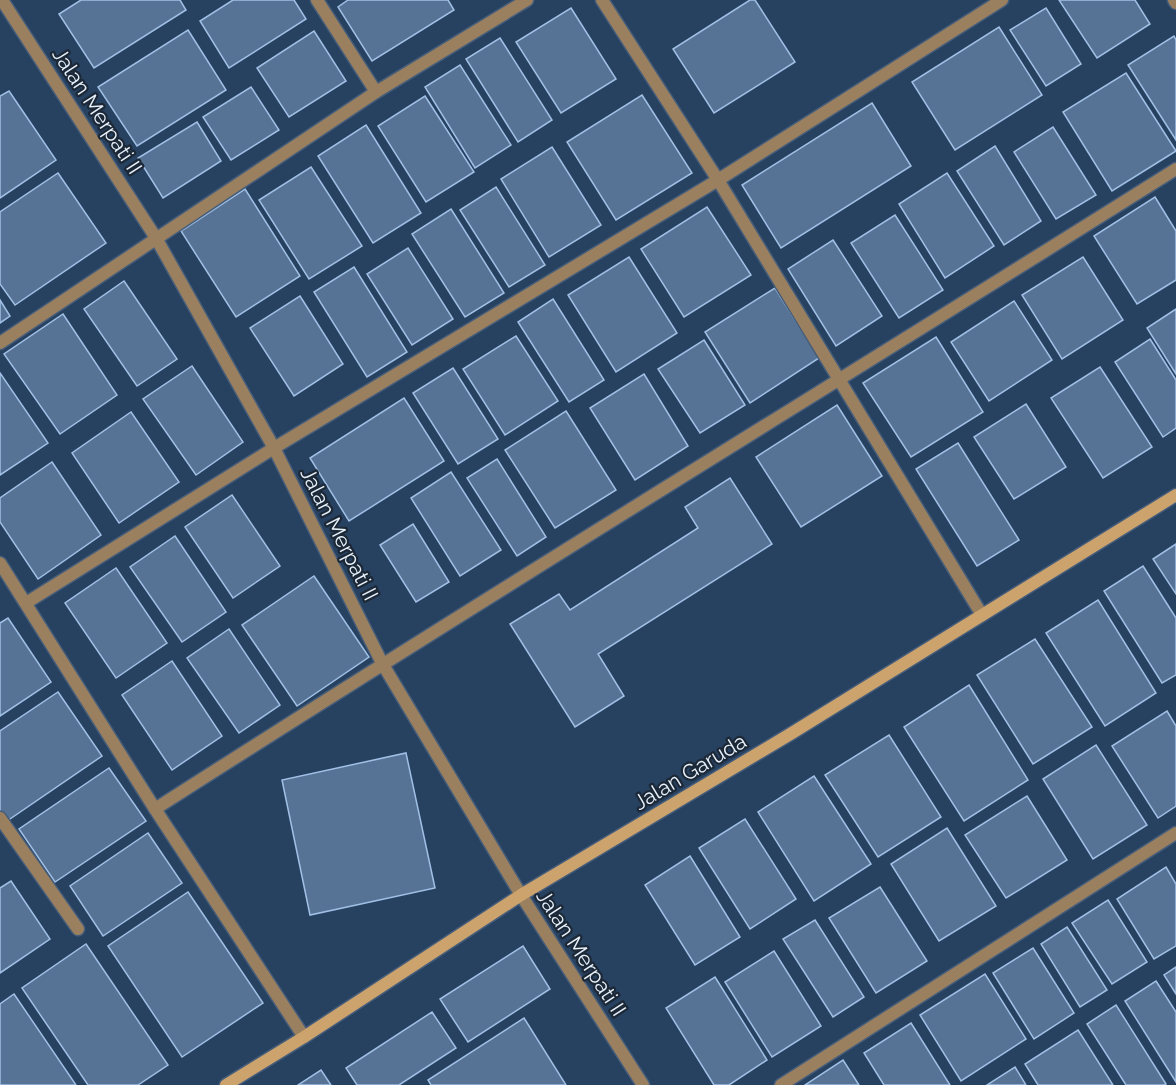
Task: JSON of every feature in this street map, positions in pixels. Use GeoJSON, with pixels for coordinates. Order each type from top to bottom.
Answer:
{"type":"FeatureCollection","features":[{"type":"Feature","properties":{"kind":"street","name":"Jalan Merpati II"},"geometry":{"type":"LineString","coordinates":[[2,0],[156,238],[274,448],[382,663],[521,895],[643,1085]]}},
{"type":"Feature","properties":{"kind":"street"},"geometry":{"type":"LineString","coordinates":[[317,0],[376,92]]}},
{"type":"Feature","properties":{"kind":"street"},"geometry":{"type":"LineString","coordinates":[[0,343],[376,92],[527,0]]}},
{"type":"Feature","properties":{"kind":"street"},"geometry":{"type":"LineString","coordinates":[[602,0],[718,180],[982,615]]}},
{"type":"Feature","properties":{"kind":"street"},"geometry":{"type":"LineString","coordinates":[[26,603],[274,448],[718,180],[1002,0]]}},
{"type":"Feature","properties":{"kind":"street"},"geometry":{"type":"LineString","coordinates":[[155,809],[382,663],[841,380],[1176,169]]}},
{"type":"Feature","properties":{"kind":"street","name":"Jalan Garuda"},"geometry":{"type":"LineString","coordinates":[[226,1085],[304,1037],[521,895],[792,734],[1176,495]]}},
{"type":"Feature","properties":{"kind":"street"},"geometry":{"type":"LineString","coordinates":[[0,563],[155,809],[304,1037]]}},
{"type":"Feature","properties":{"kind":"street"},"geometry":{"type":"LineString","coordinates":[[0,818],[78,929]]}},
{"type":"Feature","properties":{"kind":"street"},"geometry":{"type":"LineString","coordinates":[[781,1085],[1176,833]]}},
{"type":"Feature","properties":{"kind":"building"},"geometry":{"type":"Polygon","coordinates":[[[81,0],[180,0],[186,10],[94,68],[59,14],[81,0]]]}},
{"type":"Feature","properties":{"kind":"building"},"geometry":{"type":"Polygon","coordinates":[[[233,0],[294,0],[306,19],[229,68],[200,21],[233,0]]]}},
{"type":"Feature","properties":{"kind":"building"},"geometry":{"type":"Polygon","coordinates":[[[348,0],[448,0],[454,10],[372,61],[338,7],[348,0]]]}},
{"type":"Feature","properties":{"kind":"building"},"geometry":{"type":"Polygon","coordinates":[[[750,0],[755,0],[795,62],[714,113],[673,49],[750,0]]]}},
{"type":"Feature","properties":{"kind":"building"},"geometry":{"type":"Polygon","coordinates":[[[1059,0],[1135,0],[1150,24],[1097,58],[1059,0]]]}},
{"type":"Feature","properties":{"kind":"building"},"geometry":{"type":"Polygon","coordinates":[[[571,8],[616,79],[561,113],[516,42],[571,8]]]}},
{"type":"Feature","properties":{"kind":"building"},"geometry":{"type":"Polygon","coordinates":[[[1046,8],[1081,64],[1046,86],[1010,30],[1046,8]]]}},
{"type":"Feature","properties":{"kind":"building"},"geometry":{"type":"Polygon","coordinates":[[[999,27],[1042,95],[955,150],[912,82],[999,27]]]}},
{"type":"Feature","properties":{"kind":"building"},"geometry":{"type":"Polygon","coordinates":[[[188,30],[226,90],[137,146],[98,87],[188,30]]]}},
{"type":"Feature","properties":{"kind":"building"},"geometry":{"type":"Polygon","coordinates":[[[314,31],[346,81],[289,117],[257,68],[314,31]]]}},
{"type":"Feature","properties":{"kind":"building"},"geometry":{"type":"Polygon","coordinates":[[[1174,36],[1176,40],[1176,140],[1128,65],[1174,36]]]}},
{"type":"Feature","properties":{"kind":"building"},"geometry":{"type":"Polygon","coordinates":[[[500,38],[552,120],[518,142],[466,59],[500,38]]]}},
{"type":"Feature","properties":{"kind":"building"},"geometry":{"type":"Polygon","coordinates":[[[460,65],[511,145],[475,168],[425,87],[460,65]]]}},
{"type":"Feature","properties":{"kind":"building"},"geometry":{"type":"Polygon","coordinates":[[[1126,73],[1176,151],[1112,191],[1063,112],[1126,73]]]}},
{"type":"Feature","properties":{"kind":"building"},"geometry":{"type":"Polygon","coordinates":[[[251,87],[279,130],[231,160],[203,117],[251,87]]]}},
{"type":"Feature","properties":{"kind":"building"},"geometry":{"type":"Polygon","coordinates":[[[9,91],[56,160],[0,198],[0,96],[9,91]]]}},
{"type":"Feature","properties":{"kind":"building"},"geometry":{"type":"Polygon","coordinates":[[[642,95],[692,173],[616,220],[567,142],[642,95]]]}},
{"type":"Feature","properties":{"kind":"building"},"geometry":{"type":"Polygon","coordinates":[[[425,96],[474,172],[426,202],[378,126],[425,96]]]}},
{"type":"Feature","properties":{"kind":"building"},"geometry":{"type":"Polygon","coordinates":[[[872,103],[911,166],[781,248],[742,185],[872,103]]]}},
{"type":"Feature","properties":{"kind":"building"},"geometry":{"type":"Polygon","coordinates":[[[197,122],[221,161],[163,198],[138,158],[197,122]]]}},
{"type":"Feature","properties":{"kind":"building"},"geometry":{"type":"Polygon","coordinates":[[[366,125],[421,213],[373,243],[318,156],[366,125]]]}},
{"type":"Feature","properties":{"kind":"building"},"geometry":{"type":"Polygon","coordinates":[[[1053,127],[1096,195],[1056,219],[1014,152],[1053,127]]]}},
{"type":"Feature","properties":{"kind":"building"},"geometry":{"type":"Polygon","coordinates":[[[995,146],[1041,221],[1004,245],[957,171],[995,146]]]}},
{"type":"Feature","properties":{"kind":"building"},"geometry":{"type":"Polygon","coordinates":[[[552,147],[601,225],[549,257],[501,179],[552,147]]]}},
{"type":"Feature","properties":{"kind":"building"},"geometry":{"type":"Polygon","coordinates":[[[311,167],[362,246],[309,279],[259,200],[311,167]]]}},
{"type":"Feature","properties":{"kind":"building"},"geometry":{"type":"Polygon","coordinates":[[[58,173],[106,243],[15,305],[0,284],[0,212],[58,173]]]}},
{"type":"Feature","properties":{"kind":"building"},"geometry":{"type":"Polygon","coordinates":[[[947,173],[994,246],[945,278],[899,204],[947,173]]]}},
{"type":"Feature","properties":{"kind":"building"},"geometry":{"type":"Polygon","coordinates":[[[496,187],[545,265],[509,287],[460,210],[496,187]]]}},
{"type":"Feature","properties":{"kind":"building"},"geometry":{"type":"Polygon","coordinates":[[[245,189],[300,276],[236,317],[181,231],[245,189]]]}},
{"type":"Feature","properties":{"kind":"building"},"geometry":{"type":"Polygon","coordinates":[[[1155,197],[1176,231],[1176,280],[1137,304],[1094,236],[1155,197]]]}},
{"type":"Feature","properties":{"kind":"building"},"geometry":{"type":"Polygon","coordinates":[[[707,207],[751,275],[684,317],[641,249],[707,207]]]}},
{"type":"Feature","properties":{"kind":"building"},"geometry":{"type":"Polygon","coordinates":[[[451,209],[504,293],[465,317],[412,234],[451,209]]]}},
{"type":"Feature","properties":{"kind":"building"},"geometry":{"type":"Polygon","coordinates":[[[895,215],[943,290],[899,318],[851,243],[895,215]]]}},
{"type":"Feature","properties":{"kind":"building"},"geometry":{"type":"Polygon","coordinates":[[[833,240],[882,316],[836,346],[788,269],[833,240]]]}},
{"type":"Feature","properties":{"kind":"building"},"geometry":{"type":"Polygon","coordinates":[[[408,248],[453,319],[412,345],[367,274],[408,248]]]}},
{"type":"Feature","properties":{"kind":"building"},"geometry":{"type":"Polygon","coordinates":[[[629,257],[677,333],[616,372],[568,295],[629,257]]]}},
{"type":"Feature","properties":{"kind":"building"},"geometry":{"type":"Polygon","coordinates":[[[1083,257],[1123,320],[1062,359],[1022,295],[1083,257]]]}},
{"type":"Feature","properties":{"kind":"building"},"geometry":{"type":"Polygon","coordinates":[[[354,267],[407,352],[367,377],[314,292],[354,267]]]}},
{"type":"Feature","properties":{"kind":"building"},"geometry":{"type":"Polygon","coordinates":[[[124,281],[177,359],[137,386],[84,309],[124,281]]]}},
{"type":"Feature","properties":{"kind":"building"},"geometry":{"type":"Polygon","coordinates":[[[775,288],[819,358],[750,403],[705,332],[775,288]]]}},
{"type":"Feature","properties":{"kind":"building"},"geometry":{"type":"Polygon","coordinates":[[[300,296],[343,364],[294,396],[250,328],[300,296]]]}},
{"type":"Feature","properties":{"kind":"building"},"geometry":{"type":"Polygon","coordinates":[[[553,299],[604,380],[569,402],[518,322],[553,299]]]}},
{"type":"Feature","properties":{"kind":"building"},"geometry":{"type":"Polygon","coordinates":[[[0,300],[10,316],[0,323],[0,300]]]}},
{"type":"Feature","properties":{"kind":"building"},"geometry":{"type":"Polygon","coordinates":[[[1014,301],[1052,360],[989,401],[951,342],[1014,301]]]}},
{"type":"Feature","properties":{"kind":"building"},"geometry":{"type":"Polygon","coordinates":[[[1176,309],[1176,374],[1147,328],[1176,309]]]}},
{"type":"Feature","properties":{"kind":"building"},"geometry":{"type":"Polygon","coordinates":[[[63,314],[117,395],[60,434],[4,354],[63,314]]]}},
{"type":"Feature","properties":{"kind":"building"},"geometry":{"type":"Polygon","coordinates":[[[516,336],[558,401],[505,435],[463,369],[516,336]]]}},
{"type":"Feature","properties":{"kind":"building"},"geometry":{"type":"Polygon","coordinates":[[[936,337],[983,412],[911,457],[863,383],[936,337]]]}},
{"type":"Feature","properties":{"kind":"building"},"geometry":{"type":"Polygon","coordinates":[[[1150,339],[1176,380],[1176,428],[1163,437],[1115,362],[1150,339]]]}},
{"type":"Feature","properties":{"kind":"building"},"geometry":{"type":"Polygon","coordinates":[[[704,340],[745,405],[700,433],[658,369],[704,340]]]}},
{"type":"Feature","properties":{"kind":"building"},"geometry":{"type":"Polygon","coordinates":[[[192,366],[243,442],[196,475],[143,399],[192,366]]]}},
{"type":"Feature","properties":{"kind":"building"},"geometry":{"type":"Polygon","coordinates":[[[1100,367],[1152,447],[1103,478],[1051,398],[1100,367]]]}},
{"type":"Feature","properties":{"kind":"building"},"geometry":{"type":"Polygon","coordinates":[[[453,368],[498,439],[458,464],[413,393],[453,368]]]}},
{"type":"Feature","properties":{"kind":"building"},"geometry":{"type":"Polygon","coordinates":[[[0,373],[48,443],[0,475],[0,373]]]}},
{"type":"Feature","properties":{"kind":"building"},"geometry":{"type":"Polygon","coordinates":[[[644,374],[688,446],[635,480],[590,408],[644,374]]]}},
{"type":"Feature","properties":{"kind":"building"},"geometry":{"type":"Polygon","coordinates":[[[404,398],[444,461],[349,521],[310,458],[404,398]]]}},
{"type":"Feature","properties":{"kind":"building"},"geometry":{"type":"Polygon","coordinates":[[[1026,404],[1066,467],[1014,499],[974,437],[1026,404]]]}},
{"type":"Feature","properties":{"kind":"building"},"geometry":{"type":"Polygon","coordinates":[[[837,405],[882,476],[801,527],[756,457],[837,405]]]}},
{"type":"Feature","properties":{"kind":"building"},"geometry":{"type":"Polygon","coordinates":[[[566,411],[616,490],[555,528],[505,450],[566,411]]]}},
{"type":"Feature","properties":{"kind":"building"},"geometry":{"type":"Polygon","coordinates":[[[131,412],[179,482],[119,523],[72,453],[131,412]]]}},
{"type":"Feature","properties":{"kind":"building"},"geometry":{"type":"Polygon","coordinates":[[[958,443],[1019,540],[977,566],[916,469],[958,443]]]}},
{"type":"Feature","properties":{"kind":"building"},"geometry":{"type":"Polygon","coordinates":[[[497,459],[546,537],[517,556],[467,478],[497,459]]]}},
{"type":"Feature","properties":{"kind":"building"},"geometry":{"type":"Polygon","coordinates":[[[52,462],[101,535],[38,579],[0,522],[0,498],[52,462]]]}},
{"type":"Feature","properties":{"kind":"building"},"geometry":{"type":"Polygon","coordinates":[[[451,472],[501,550],[460,576],[411,498],[451,472]]]}},
{"type":"Feature","properties":{"kind":"building"},"geometry":{"type":"Polygon","coordinates":[[[730,478],[772,544],[598,654],[624,696],[575,727],[510,624],[559,594],[570,610],[698,528],[685,507],[730,478]]]}},
{"type":"Feature","properties":{"kind":"building"},"geometry":{"type":"Polygon","coordinates":[[[232,495],[280,566],[233,598],[185,527],[232,495]]]}},
{"type":"Feature","properties":{"kind":"building"},"geometry":{"type":"Polygon","coordinates":[[[413,524],[449,582],[416,602],[380,545],[413,524]]]}},
{"type":"Feature","properties":{"kind":"building"},"geometry":{"type":"Polygon","coordinates":[[[175,536],[226,612],[182,642],[130,567],[175,536]]]}},
{"type":"Feature","properties":{"kind":"building"},"geometry":{"type":"Polygon","coordinates":[[[1176,544],[1176,594],[1153,559],[1176,544]]]}},
{"type":"Feature","properties":{"kind":"building"},"geometry":{"type":"Polygon","coordinates":[[[1143,566],[1176,618],[1176,675],[1162,683],[1104,591],[1143,566]]]}},
{"type":"Feature","properties":{"kind":"building"},"geometry":{"type":"Polygon","coordinates":[[[116,568],[167,643],[116,678],[65,603],[116,568]]]}},
{"type":"Feature","properties":{"kind":"building"},"geometry":{"type":"Polygon","coordinates":[[[314,576],[369,657],[297,706],[242,625],[314,576]]]}},
{"type":"Feature","properties":{"kind":"building"},"geometry":{"type":"Polygon","coordinates":[[[1098,600],[1156,693],[1105,726],[1046,633],[1098,600]]]}},
{"type":"Feature","properties":{"kind":"building"},"geometry":{"type":"Polygon","coordinates":[[[8,618],[51,682],[0,716],[0,623],[8,618]]]}},
{"type":"Feature","properties":{"kind":"building"},"geometry":{"type":"Polygon","coordinates":[[[229,629],[280,705],[239,733],[187,658],[229,629]]]}},
{"type":"Feature","properties":{"kind":"building"},"geometry":{"type":"Polygon","coordinates":[[[1035,639],[1092,727],[1033,764],[977,675],[1035,639]]]}},
{"type":"Feature","properties":{"kind":"building"},"geometry":{"type":"Polygon","coordinates":[[[172,661],[222,736],[172,770],[122,695],[172,661]]]}},
{"type":"Feature","properties":{"kind":"building"},"geometry":{"type":"Polygon","coordinates":[[[969,685],[1028,780],[964,821],[904,727],[969,685]]]}},
{"type":"Feature","properties":{"kind":"building"},"geometry":{"type":"Polygon","coordinates":[[[58,692],[102,756],[7,821],[0,811],[0,731],[58,692]]]}},
{"type":"Feature","properties":{"kind":"building"},"geometry":{"type":"Polygon","coordinates":[[[1167,711],[1176,726],[1176,806],[1158,818],[1112,746],[1167,711]]]}},
{"type":"Feature","properties":{"kind":"building"},"geometry":{"type":"Polygon","coordinates":[[[889,735],[941,817],[878,857],[825,775],[889,735]]]}},
{"type":"Feature","properties":{"kind":"building"},"geometry":{"type":"Polygon","coordinates":[[[1096,745],[1147,825],[1093,859],[1043,779],[1096,745]]]}},
{"type":"Feature","properties":{"kind":"building"},"geometry":{"type":"Polygon","coordinates":[[[406,753],[435,888],[310,915],[282,780],[406,753]]]}},
{"type":"Feature","properties":{"kind":"building"},"geometry":{"type":"Polygon","coordinates":[[[109,768],[146,821],[55,882],[19,829],[109,768]]]}},
{"type":"Feature","properties":{"kind":"building"},"geometry":{"type":"Polygon","coordinates":[[[814,776],[871,864],[814,901],[758,812],[814,776]]]}},
{"type":"Feature","properties":{"kind":"building"},"geometry":{"type":"Polygon","coordinates":[[[1027,796],[1067,860],[1006,898],[965,835],[1027,796]]]}},
{"type":"Feature","properties":{"kind":"building"},"geometry":{"type":"Polygon","coordinates":[[[745,819],[796,899],[750,929],[699,848],[745,819]]]}},
{"type":"Feature","properties":{"kind":"building"},"geometry":{"type":"Polygon","coordinates":[[[947,828],[996,906],[939,941],[891,864],[947,828]]]}},
{"type":"Feature","properties":{"kind":"building"},"geometry":{"type":"Polygon","coordinates":[[[148,833],[182,883],[103,936],[70,886],[148,833]]]}},
{"type":"Feature","properties":{"kind":"building"},"geometry":{"type":"Polygon","coordinates":[[[690,856],[740,937],[695,965],[645,885],[690,856]]]}},
{"type":"Feature","properties":{"kind":"building"},"geometry":{"type":"Polygon","coordinates":[[[1166,867],[1176,884],[1176,946],[1154,959],[1117,899],[1166,867]]]}},
{"type":"Feature","properties":{"kind":"building"},"geometry":{"type":"Polygon","coordinates":[[[11,881],[50,939],[0,973],[0,888],[11,881]]]}},
{"type":"Feature","properties":{"kind":"building"},"geometry":{"type":"Polygon","coordinates":[[[880,887],[927,961],[876,993],[829,918],[880,887]]]}},
{"type":"Feature","properties":{"kind":"building"},"geometry":{"type":"Polygon","coordinates":[[[188,892],[263,1003],[182,1057],[108,946],[188,892]]]}},
{"type":"Feature","properties":{"kind":"building"},"geometry":{"type":"Polygon","coordinates":[[[1108,900],[1147,962],[1112,984],[1072,923],[1108,900]]]}},
{"type":"Feature","properties":{"kind":"building"},"geometry":{"type":"Polygon","coordinates":[[[815,920],[864,997],[833,1017],[783,939],[815,920]]]}},
{"type":"Feature","properties":{"kind":"building"},"geometry":{"type":"Polygon","coordinates":[[[1067,927],[1107,990],[1080,1007],[1041,944],[1067,927]]]}},
{"type":"Feature","properties":{"kind":"building"},"geometry":{"type":"Polygon","coordinates":[[[86,944],[168,1065],[138,1085],[88,1085],[22,988],[86,944]]]}},
{"type":"Feature","properties":{"kind":"building"},"geometry":{"type":"Polygon","coordinates":[[[523,946],[550,989],[468,1042],[440,999],[523,946]]]}},
{"type":"Feature","properties":{"kind":"building"},"geometry":{"type":"Polygon","coordinates":[[[1033,948],[1074,1013],[1034,1039],[993,973],[1033,948]]]}},
{"type":"Feature","properties":{"kind":"building"},"geometry":{"type":"Polygon","coordinates":[[[774,951],[821,1026],[772,1057],[725,982],[774,951]]]}},
{"type":"Feature","properties":{"kind":"building"},"geometry":{"type":"Polygon","coordinates":[[[1176,967],[1176,994],[1164,975],[1176,967]]]}},
{"type":"Feature","properties":{"kind":"building"},"geometry":{"type":"Polygon","coordinates":[[[985,974],[1026,1039],[961,1081],[920,1015],[985,974]]]}},
{"type":"Feature","properties":{"kind":"building"},"geometry":{"type":"Polygon","coordinates":[[[715,977],[767,1060],[729,1085],[714,1085],[666,1008],[715,977]]]}},
{"type":"Feature","properties":{"kind":"building"},"geometry":{"type":"Polygon","coordinates":[[[1156,981],[1176,1012],[1176,1082],[1125,1001],[1156,981]]]}},
{"type":"Feature","properties":{"kind":"building"},"geometry":{"type":"Polygon","coordinates":[[[14,994],[76,1085],[0,1085],[0,1004],[14,994]]]}},
{"type":"Feature","properties":{"kind":"building"},"geometry":{"type":"Polygon","coordinates":[[[1116,1005],[1166,1084],[1126,1085],[1087,1024],[1116,1005]]]}},
{"type":"Feature","properties":{"kind":"building"},"geometry":{"type":"Polygon","coordinates":[[[432,1012],[456,1048],[399,1085],[357,1085],[346,1068],[432,1012]]]}},
{"type":"Feature","properties":{"kind":"building"},"geometry":{"type":"Polygon","coordinates":[[[524,1018],[566,1085],[431,1085],[428,1080],[524,1018]]]}},
{"type":"Feature","properties":{"kind":"building"},"geometry":{"type":"Polygon","coordinates":[[[911,1023],[950,1085],[884,1085],[864,1053],[911,1023]]]}},
{"type":"Feature","properties":{"kind":"building"},"geometry":{"type":"Polygon","coordinates":[[[1078,1030],[1113,1085],[1038,1085],[1025,1064],[1078,1030]]]}},
{"type":"Feature","properties":{"kind":"building"},"geometry":{"type":"Polygon","coordinates":[[[843,1060],[859,1085],[805,1085],[843,1060]]]}},
{"type":"Feature","properties":{"kind":"building"},"geometry":{"type":"Polygon","coordinates":[[[1015,1067],[1026,1085],[987,1085],[1015,1067]]]}},
{"type":"Feature","properties":{"kind":"building"},"geometry":{"type":"Polygon","coordinates":[[[321,1070],[331,1085],[298,1085],[321,1070]]]}}]}
